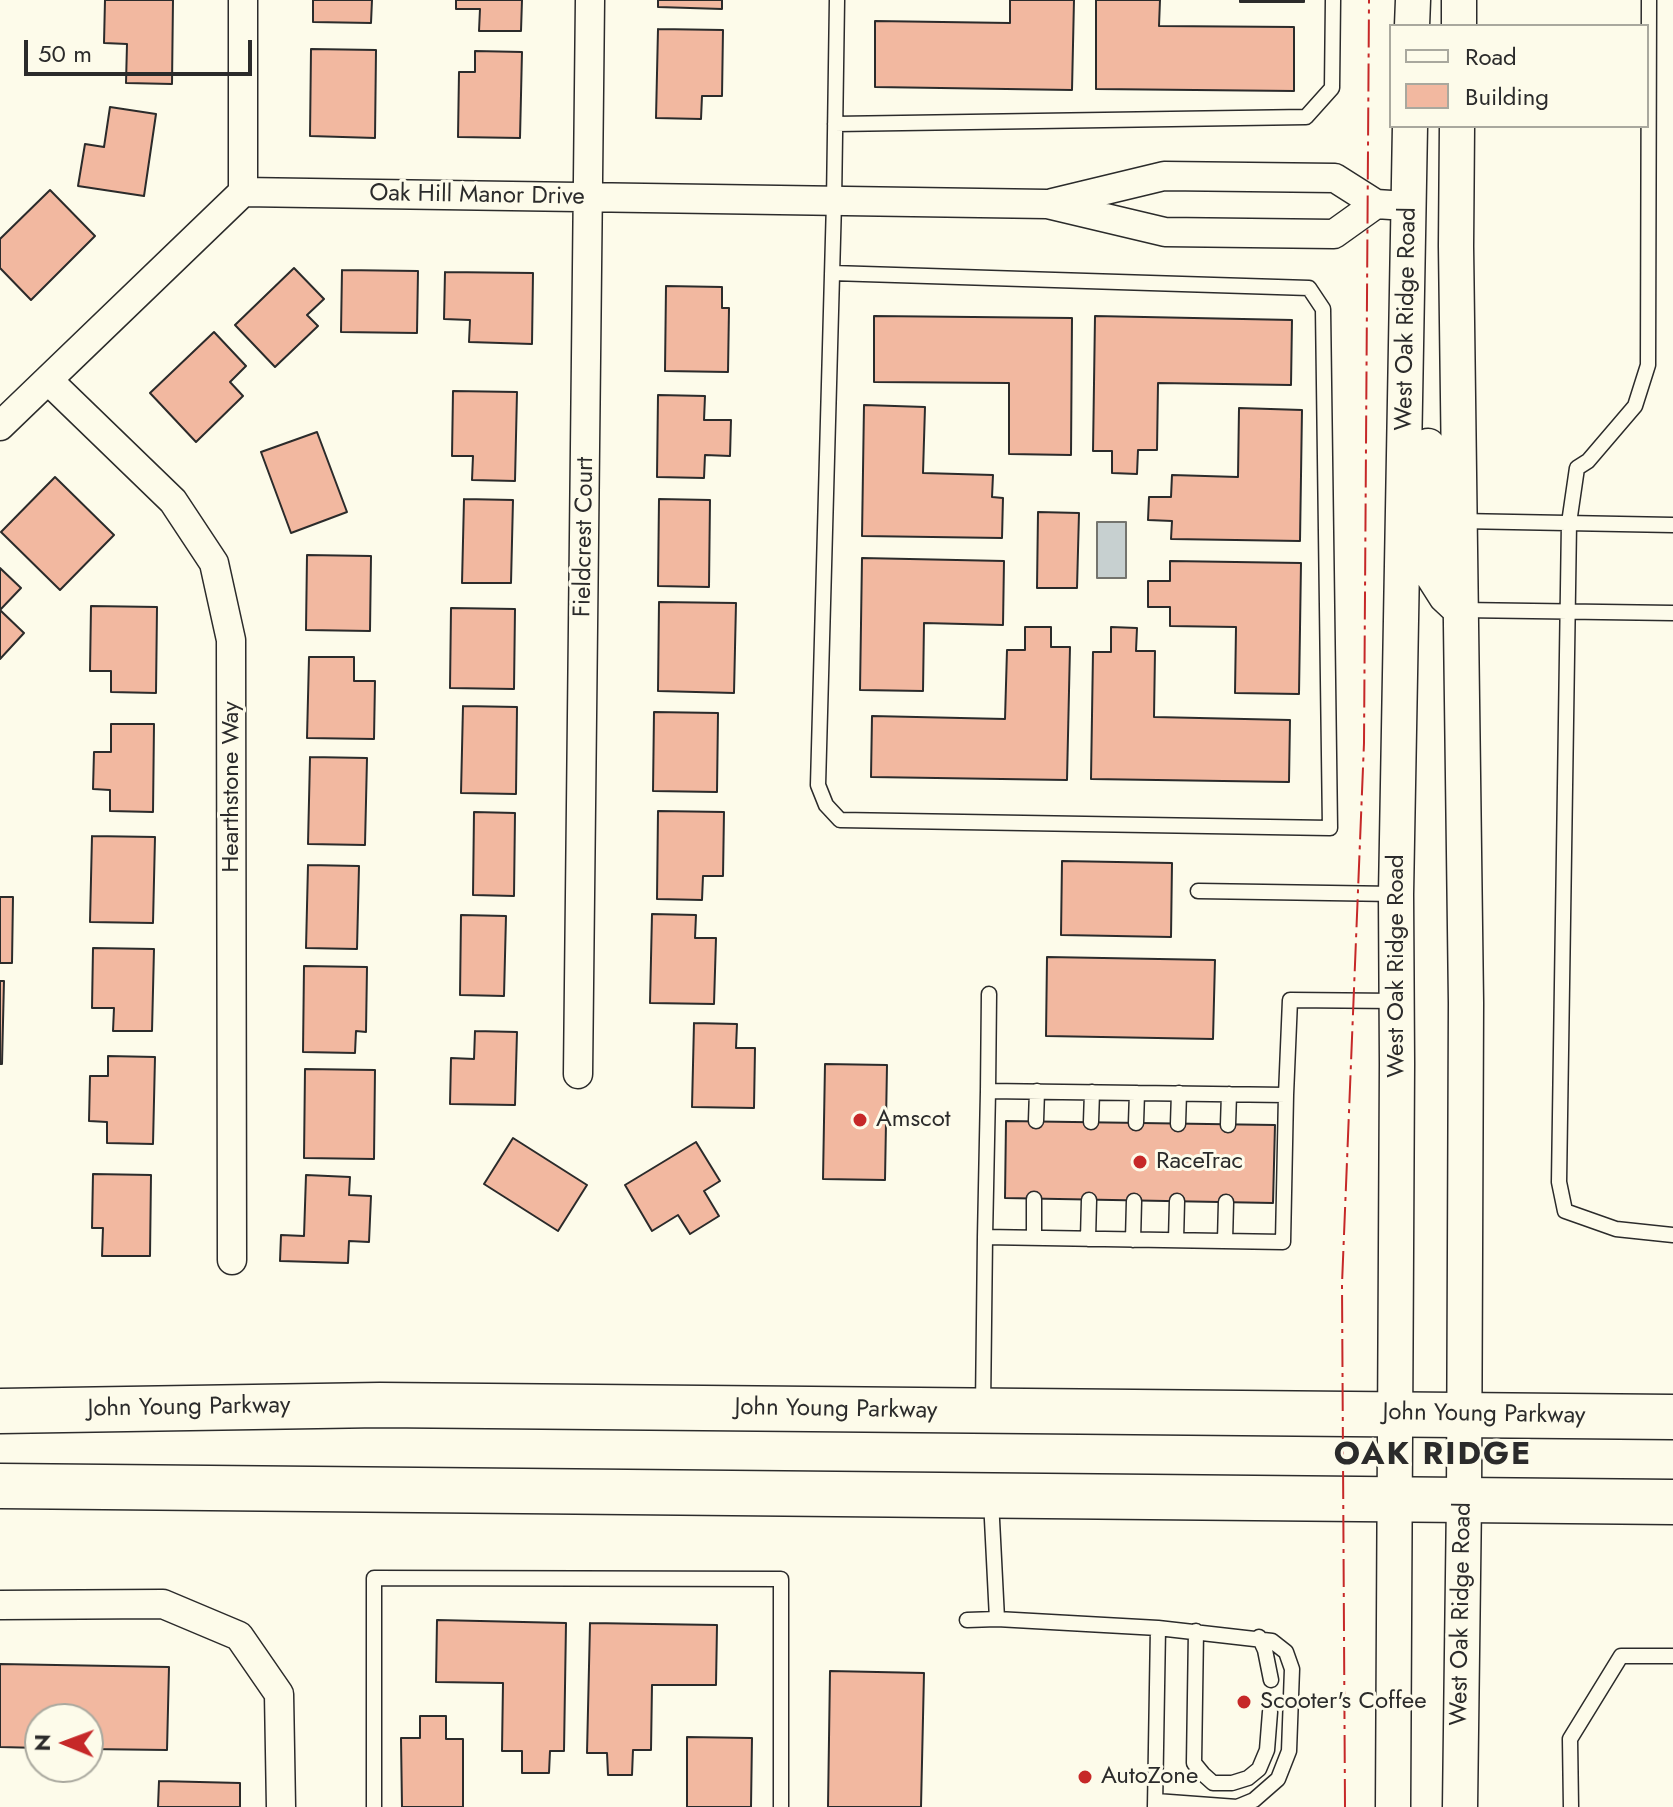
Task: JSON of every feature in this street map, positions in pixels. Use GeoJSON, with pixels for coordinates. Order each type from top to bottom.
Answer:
{"type":"FeatureCollection","features":[{"type":"Feature","properties":{"kind":"highway","name":"John Young Parkway"},"geometry":{"type":"LineString","coordinates":[[0,1411],[380,1405],[1673,1417]]}},
{"type":"Feature","properties":{"kind":"highway"},"geometry":{"type":"LineString","coordinates":[[0,1486],[1673,1502]]}},
{"type":"Feature","properties":{"kind":"street"},"geometry":{"type":"LineString","coordinates":[[0,426],[243,192],[243,0]]}},
{"type":"Feature","properties":{"kind":"street","name":"Fieldcrest Court"},"geometry":{"type":"LineString","coordinates":[[578,1074],[590,0]]}},
{"type":"Feature","properties":{"kind":"street"},"geometry":{"type":"LineString","coordinates":[[1412,24],[1413,0]]}},
{"type":"Feature","properties":{"kind":"street"},"geometry":{"type":"LineString","coordinates":[[1459,0],[1459,24]]}},
{"type":"Feature","properties":{"kind":"street","name":"West Oak Ridge Road"},"geometry":{"type":"LineString","coordinates":[[1393,1807],[1397,1001],[1392,205],[1410,128]]}},
{"type":"Feature","properties":{"kind":"street","name":"West Oak Ridge Road"},"geometry":{"type":"LineString","coordinates":[[1457,128],[1466,1003],[1460,1807]]}},
{"type":"Feature","properties":{"kind":"street","name":"Oak Hill Manor Drive"},"geometry":{"type":"LineString","coordinates":[[1047,204],[1164,176],[1335,178],[1392,205]]}},
{"type":"Feature","properties":{"kind":"street","name":"Oak Hill Manor Drive"},"geometry":{"type":"LineString","coordinates":[[243,192],[1047,204],[1165,232],[1334,234],[1392,205]]}},
{"type":"Feature","properties":{"kind":"street"},"geometry":{"type":"LineString","coordinates":[[1392,205],[1424,245],[1429,296],[1427,542],[1432,574],[1446,596],[1461,610]]}},
{"type":"Feature","properties":{"kind":"street","name":"Hearthstone Way"},"geometry":{"type":"LineString","coordinates":[[49,381],[173,501],[214,563],[231,640],[232,1260]]}},
{"type":"Feature","properties":{"kind":"street"},"geometry":{"type":"LineString","coordinates":[[0,1605],[163,1604],[239,1636],[279,1694],[281,1807]]}},
{"type":"Feature","properties":{"kind":"lane"},"geometry":{"type":"LineString","coordinates":[[832,273],[1309,288],[1323,309],[1330,828],[840,820],[826,805],[818,785],[837,0]]}},
{"type":"Feature","properties":{"kind":"lane"},"geometry":{"type":"LineString","coordinates":[[835,124],[1306,117],[1332,88],[1333,0]]}},
{"type":"Feature","properties":{"kind":"lane"},"geometry":{"type":"LineString","coordinates":[[1649,0],[1649,24]]}},
{"type":"Feature","properties":{"kind":"lane"},"geometry":{"type":"LineString","coordinates":[[1649,128],[1648,365],[1635,406],[1588,461],[1577,468],[1569,523],[1559,1182],[1565,1211],[1616,1229],[1673,1235]]}},
{"type":"Feature","properties":{"kind":"lane"},"geometry":{"type":"LineString","coordinates":[[1460,521],[1673,525]]}},
{"type":"Feature","properties":{"kind":"lane"},"geometry":{"type":"LineString","coordinates":[[1461,610],[1673,613]]}},
{"type":"Feature","properties":{"kind":"lane"},"geometry":{"type":"LineString","coordinates":[[1198,891],[1396,894]]}},
{"type":"Feature","properties":{"kind":"lane"},"geometry":{"type":"LineString","coordinates":[[983,1412],[989,994]]}},
{"type":"Feature","properties":{"kind":"lane"},"geometry":{"type":"LineString","coordinates":[[985,1237],[1283,1242],[1290,1000],[1397,1001]]}},
{"type":"Feature","properties":{"kind":"lane"},"geometry":{"type":"LineString","coordinates":[[988,1091],[1286,1095]]}},
{"type":"Feature","properties":{"kind":"lane"},"geometry":{"type":"LineString","coordinates":[[1036,1121],[1037,1091]]}},
{"type":"Feature","properties":{"kind":"lane"},"geometry":{"type":"LineString","coordinates":[[1091,1122],[1092,1092]]}},
{"type":"Feature","properties":{"kind":"lane"},"geometry":{"type":"LineString","coordinates":[[1136,1123],[1137,1093]]}},
{"type":"Feature","properties":{"kind":"lane"},"geometry":{"type":"LineString","coordinates":[[1178,1124],[1179,1093]]}},
{"type":"Feature","properties":{"kind":"lane"},"geometry":{"type":"LineString","coordinates":[[1228,1125],[1229,1094]]}},
{"type":"Feature","properties":{"kind":"lane"},"geometry":{"type":"LineString","coordinates":[[1034,1199],[1034,1238]]}},
{"type":"Feature","properties":{"kind":"lane"},"geometry":{"type":"LineString","coordinates":[[1088,1239],[1089,1200]]}},
{"type":"Feature","properties":{"kind":"lane"},"geometry":{"type":"LineString","coordinates":[[1133,1240],[1134,1201]]}},
{"type":"Feature","properties":{"kind":"lane"},"geometry":{"type":"LineString","coordinates":[[1176,1240],[1177,1201]]}},
{"type":"Feature","properties":{"kind":"lane"},"geometry":{"type":"LineString","coordinates":[[1225,1241],[1226,1202]]}},
{"type":"Feature","properties":{"kind":"lane"},"geometry":{"type":"LineString","coordinates":[[991,1495],[997,1619]]}},
{"type":"Feature","properties":{"kind":"lane"},"geometry":{"type":"LineString","coordinates":[[374,1807],[374,1578],[781,1579],[781,1807]]}},
{"type":"Feature","properties":{"kind":"lane"},"geometry":{"type":"LineString","coordinates":[[967,1620],[1158,1628],[1259,1637],[1272,1641],[1286,1652],[1292,1669],[1289,1751],[1278,1779],[1254,1800],[1237,1807],[1156,1804],[1158,1628]]}},
{"type":"Feature","properties":{"kind":"lane"},"geometry":{"type":"LineString","coordinates":[[1196,1631],[1194,1763],[1213,1783],[1213,1806]]}},
{"type":"Feature","properties":{"kind":"lane"},"geometry":{"type":"LineString","coordinates":[[1259,1637],[1271,1680]]}},
{"type":"Feature","properties":{"kind":"lane"},"geometry":{"type":"LineString","coordinates":[[1571,1807],[1570,1739],[1621,1656],[1673,1656]]}},
{"type":"Feature","properties":{"kind":"lane"},"geometry":{"type":"LineString","coordinates":[[1213,1783],[1240,1781],[1259,1769],[1267,1750],[1270,1712]]}},
{"type":"Feature","properties":{"kind":"shaded area"},"geometry":{"type":"Polygon","coordinates":[[[1097,522],[1126,522],[1126,578],[1097,578],[1097,522]]]}},
{"type":"Feature","properties":{"kind":"building"},"geometry":{"type":"Polygon","coordinates":[[[105,0],[173,0],[172,84],[126,83],[127,44],[104,43],[105,0]]]}},
{"type":"Feature","properties":{"kind":"building"},"geometry":{"type":"Polygon","coordinates":[[[313,0],[372,0],[371,23],[313,22],[313,0]]]}},
{"type":"Feature","properties":{"kind":"building"},"geometry":{"type":"Polygon","coordinates":[[[456,0],[522,0],[521,31],[479,31],[480,9],[456,9],[456,0]]]}},
{"type":"Feature","properties":{"kind":"building"},"geometry":{"type":"Polygon","coordinates":[[[658,0],[722,0],[722,9],[658,7],[658,0]]]}},
{"type":"Feature","properties":{"kind":"building"},"geometry":{"type":"Polygon","coordinates":[[[1010,0],[1074,0],[1072,90],[875,87],[875,21],[1010,23],[1010,0]]]}},
{"type":"Feature","properties":{"kind":"building"},"geometry":{"type":"Polygon","coordinates":[[[1096,0],[1160,0],[1159,26],[1294,27],[1294,91],[1096,89],[1096,0]]]}},
{"type":"Feature","properties":{"kind":"building"},"geometry":{"type":"Polygon","coordinates":[[[1304,0],[1304,2],[1240,2],[1304,0]]]}},
{"type":"Feature","properties":{"kind":"building"},"geometry":{"type":"Polygon","coordinates":[[[658,29],[723,30],[722,96],[702,96],[701,119],[656,118],[658,29]]]}},
{"type":"Feature","properties":{"kind":"building"},"geometry":{"type":"Polygon","coordinates":[[[311,49],[376,50],[375,138],[310,136],[311,49]]]}},
{"type":"Feature","properties":{"kind":"building"},"geometry":{"type":"Polygon","coordinates":[[[475,51],[522,52],[520,138],[458,137],[459,72],[475,72],[475,51]]]}},
{"type":"Feature","properties":{"kind":"building"},"geometry":{"type":"Polygon","coordinates":[[[110,107],[156,114],[144,196],[78,186],[85,144],[104,147],[110,107]]]}},
{"type":"Feature","properties":{"kind":"building"},"geometry":{"type":"Polygon","coordinates":[[[50,190],[95,236],[31,300],[0,268],[0,239],[50,190]]]}},
{"type":"Feature","properties":{"kind":"building"},"geometry":{"type":"Polygon","coordinates":[[[294,268],[324,299],[307,315],[318,326],[275,367],[235,325],[294,268]]]}},
{"type":"Feature","properties":{"kind":"building"},"geometry":{"type":"Polygon","coordinates":[[[342,270],[418,271],[417,333],[341,332],[342,270]]]}},
{"type":"Feature","properties":{"kind":"building"},"geometry":{"type":"Polygon","coordinates":[[[445,272],[533,273],[532,344],[469,342],[470,320],[444,319],[445,272]]]}},
{"type":"Feature","properties":{"kind":"building"},"geometry":{"type":"Polygon","coordinates":[[[666,286],[722,287],[722,308],[729,308],[728,372],[665,371],[666,286]]]}},
{"type":"Feature","properties":{"kind":"building"},"geometry":{"type":"Polygon","coordinates":[[[874,316],[1072,318],[1071,455],[1009,454],[1009,383],[874,382],[874,316]]]}},
{"type":"Feature","properties":{"kind":"building"},"geometry":{"type":"Polygon","coordinates":[[[1095,316],[1292,320],[1291,385],[1158,383],[1157,450],[1138,450],[1137,474],[1112,473],[1112,451],[1093,451],[1095,316]]]}},
{"type":"Feature","properties":{"kind":"building"},"geometry":{"type":"Polygon","coordinates":[[[214,332],[246,366],[230,382],[243,396],[196,442],[150,393],[214,332]]]}},
{"type":"Feature","properties":{"kind":"building"},"geometry":{"type":"Polygon","coordinates":[[[453,391],[517,392],[515,481],[472,480],[473,456],[452,456],[453,391]]]}},
{"type":"Feature","properties":{"kind":"building"},"geometry":{"type":"Polygon","coordinates":[[[658,395],[705,396],[704,420],[731,420],[730,456],[705,455],[704,478],[657,477],[658,395]]]}},
{"type":"Feature","properties":{"kind":"building"},"geometry":{"type":"Polygon","coordinates":[[[864,405],[925,407],[923,473],[993,475],[992,497],[1003,498],[1002,538],[862,536],[864,405]]]}},
{"type":"Feature","properties":{"kind":"building"},"geometry":{"type":"Polygon","coordinates":[[[1239,408],[1302,410],[1300,541],[1171,539],[1172,521],[1148,520],[1149,497],[1171,497],[1172,475],[1238,477],[1239,408]]]}},
{"type":"Feature","properties":{"kind":"building"},"geometry":{"type":"Polygon","coordinates":[[[317,432],[347,512],[291,533],[261,452],[317,432]]]}},
{"type":"Feature","properties":{"kind":"building"},"geometry":{"type":"Polygon","coordinates":[[[55,477],[114,535],[60,590],[1,532],[55,477]]]}},
{"type":"Feature","properties":{"kind":"building"},"geometry":{"type":"Polygon","coordinates":[[[464,499],[513,500],[511,583],[462,583],[464,499]]]}},
{"type":"Feature","properties":{"kind":"building"},"geometry":{"type":"Polygon","coordinates":[[[659,499],[710,500],[709,587],[658,586],[659,499]]]}},
{"type":"Feature","properties":{"kind":"building"},"geometry":{"type":"Polygon","coordinates":[[[1038,512],[1079,513],[1077,588],[1037,588],[1038,512]]]}},
{"type":"Feature","properties":{"kind":"building"},"geometry":{"type":"Polygon","coordinates":[[[307,555],[371,556],[370,631],[306,630],[307,555]]]}},
{"type":"Feature","properties":{"kind":"building"},"geometry":{"type":"Polygon","coordinates":[[[862,558],[1004,561],[1003,625],[924,623],[923,691],[860,690],[862,558]]]}},
{"type":"Feature","properties":{"kind":"building"},"geometry":{"type":"Polygon","coordinates":[[[1170,561],[1301,563],[1299,694],[1235,693],[1236,627],[1170,626],[1170,607],[1148,607],[1148,581],[1170,581],[1170,561]]]}},
{"type":"Feature","properties":{"kind":"building"},"geometry":{"type":"Polygon","coordinates":[[[0,568],[21,588],[0,610],[0,568]]]}},
{"type":"Feature","properties":{"kind":"building"},"geometry":{"type":"Polygon","coordinates":[[[659,602],[736,603],[734,693],[658,691],[659,602]]]}},
{"type":"Feature","properties":{"kind":"building"},"geometry":{"type":"Polygon","coordinates":[[[91,606],[157,607],[156,693],[111,692],[111,671],[90,671],[91,606]]]}},
{"type":"Feature","properties":{"kind":"building"},"geometry":{"type":"Polygon","coordinates":[[[451,608],[515,609],[514,689],[450,688],[451,608]]]}},
{"type":"Feature","properties":{"kind":"building"},"geometry":{"type":"Polygon","coordinates":[[[0,610],[24,633],[0,659],[0,610]]]}},
{"type":"Feature","properties":{"kind":"building"},"geometry":{"type":"Polygon","coordinates":[[[1025,627],[1051,627],[1051,647],[1070,647],[1067,780],[871,777],[872,716],[1005,719],[1007,650],[1025,650],[1025,627]]]}},
{"type":"Feature","properties":{"kind":"building"},"geometry":{"type":"Polygon","coordinates":[[[1111,627],[1137,628],[1136,651],[1155,651],[1154,717],[1290,720],[1289,782],[1091,779],[1093,652],[1111,652],[1111,627]]]}},
{"type":"Feature","properties":{"kind":"building"},"geometry":{"type":"Polygon","coordinates":[[[309,657],[354,657],[354,681],[375,681],[374,739],[307,738],[309,657]]]}},
{"type":"Feature","properties":{"kind":"building"},"geometry":{"type":"Polygon","coordinates":[[[463,706],[517,707],[516,794],[461,793],[463,706]]]}},
{"type":"Feature","properties":{"kind":"building"},"geometry":{"type":"Polygon","coordinates":[[[654,712],[718,713],[717,792],[653,791],[654,712]]]}},
{"type":"Feature","properties":{"kind":"building"},"geometry":{"type":"Polygon","coordinates":[[[111,724],[154,724],[153,812],[110,811],[110,790],[93,789],[94,752],[111,752],[111,724]]]}},
{"type":"Feature","properties":{"kind":"building"},"geometry":{"type":"Polygon","coordinates":[[[310,757],[367,758],[365,845],[308,844],[310,757]]]}},
{"type":"Feature","properties":{"kind":"building"},"geometry":{"type":"Polygon","coordinates":[[[658,811],[724,812],[723,876],[703,876],[702,900],[657,899],[658,811]]]}},
{"type":"Feature","properties":{"kind":"building"},"geometry":{"type":"Polygon","coordinates":[[[474,812],[515,813],[514,896],[473,895],[474,812]]]}},
{"type":"Feature","properties":{"kind":"building"},"geometry":{"type":"Polygon","coordinates":[[[92,836],[155,837],[153,923],[90,922],[92,836]]]}},
{"type":"Feature","properties":{"kind":"building"},"geometry":{"type":"Polygon","coordinates":[[[1062,861],[1172,863],[1171,937],[1061,935],[1062,861]]]}},
{"type":"Feature","properties":{"kind":"building"},"geometry":{"type":"Polygon","coordinates":[[[308,865],[359,866],[357,949],[306,948],[308,865]]]}},
{"type":"Feature","properties":{"kind":"building"},"geometry":{"type":"Polygon","coordinates":[[[0,897],[13,897],[12,963],[0,963],[0,897]]]}},
{"type":"Feature","properties":{"kind":"building"},"geometry":{"type":"Polygon","coordinates":[[[652,914],[696,915],[695,938],[716,938],[714,1004],[650,1003],[652,914]]]}},
{"type":"Feature","properties":{"kind":"building"},"geometry":{"type":"Polygon","coordinates":[[[461,915],[506,916],[504,996],[460,995],[461,915]]]}},
{"type":"Feature","properties":{"kind":"building"},"geometry":{"type":"Polygon","coordinates":[[[93,948],[154,949],[152,1031],[113,1031],[114,1008],[92,1008],[93,948]]]}},
{"type":"Feature","properties":{"kind":"building"},"geometry":{"type":"Polygon","coordinates":[[[1047,957],[1215,960],[1213,1039],[1046,1036],[1047,957]]]}},
{"type":"Feature","properties":{"kind":"building"},"geometry":{"type":"Polygon","coordinates":[[[304,966],[367,967],[366,1032],[356,1031],[355,1053],[303,1052],[304,966]]]}},
{"type":"Feature","properties":{"kind":"building"},"geometry":{"type":"Polygon","coordinates":[[[0,981],[4,981],[2,1064],[0,1064],[0,981]]]}},
{"type":"Feature","properties":{"kind":"building"},"geometry":{"type":"Polygon","coordinates":[[[694,1023],[737,1024],[736,1048],[755,1048],[754,1108],[692,1107],[694,1023]]]}},
{"type":"Feature","properties":{"kind":"building"},"geometry":{"type":"Polygon","coordinates":[[[475,1031],[517,1032],[515,1105],[450,1104],[451,1058],[474,1059],[475,1031]]]}},
{"type":"Feature","properties":{"kind":"building"},"geometry":{"type":"Polygon","coordinates":[[[108,1056],[155,1057],[153,1144],[107,1143],[107,1122],[89,1121],[90,1076],[108,1076],[108,1056]]]}},
{"type":"Feature","properties":{"kind":"building"},"geometry":{"type":"Polygon","coordinates":[[[825,1064],[887,1065],[885,1180],[823,1179],[825,1064]]]}},
{"type":"Feature","properties":{"kind":"building"},"geometry":{"type":"Polygon","coordinates":[[[305,1069],[375,1070],[374,1159],[304,1158],[305,1069]]]}},
{"type":"Feature","properties":{"kind":"building","name":"RaceTrac"},"geometry":{"type":"Polygon","coordinates":[[[1006,1121],[1275,1125],[1273,1203],[1005,1198],[1006,1121]]]}},
{"type":"Feature","properties":{"kind":"building"},"geometry":{"type":"Polygon","coordinates":[[[513,1138],[587,1185],[558,1231],[484,1184],[513,1138]]]}},
{"type":"Feature","properties":{"kind":"building"},"geometry":{"type":"Polygon","coordinates":[[[696,1142],[720,1181],[704,1191],[719,1216],[690,1234],[678,1215],[652,1231],[625,1185],[696,1142]]]}},
{"type":"Feature","properties":{"kind":"building"},"geometry":{"type":"Polygon","coordinates":[[[93,1174],[151,1175],[150,1256],[102,1256],[103,1228],[92,1228],[93,1174]]]}},
{"type":"Feature","properties":{"kind":"building"},"geometry":{"type":"Polygon","coordinates":[[[306,1175],[350,1177],[349,1195],[371,1196],[369,1242],[349,1241],[348,1263],[280,1261],[281,1235],[304,1236],[306,1175]]]}},
{"type":"Feature","properties":{"kind":"building"},"geometry":{"type":"Polygon","coordinates":[[[437,1620],[566,1623],[564,1751],[550,1751],[549,1773],[522,1773],[522,1751],[502,1751],[503,1683],[436,1682],[437,1620]]]}},
{"type":"Feature","properties":{"kind":"building"},"geometry":{"type":"Polygon","coordinates":[[[590,1623],[717,1625],[716,1685],[652,1685],[651,1750],[633,1750],[632,1775],[608,1775],[607,1753],[587,1753],[590,1623]]]}},
{"type":"Feature","properties":{"kind":"building"},"geometry":{"type":"Polygon","coordinates":[[[0,1664],[169,1667],[167,1750],[104,1749],[104,1703],[24,1703],[24,1748],[0,1747],[0,1664]]]}},
{"type":"Feature","properties":{"kind":"building"},"geometry":{"type":"Polygon","coordinates":[[[830,1671],[924,1673],[921,1807],[828,1807],[830,1671]]]}},
{"type":"Feature","properties":{"kind":"building"},"geometry":{"type":"Polygon","coordinates":[[[420,1716],[446,1716],[446,1739],[463,1739],[463,1807],[402,1807],[401,1738],[420,1738],[420,1716]]]}},
{"type":"Feature","properties":{"kind":"building"},"geometry":{"type":"Polygon","coordinates":[[[687,1737],[752,1738],[751,1807],[687,1807],[687,1737]]]}},
{"type":"Feature","properties":{"kind":"building"},"geometry":{"type":"Polygon","coordinates":[[[159,1781],[240,1783],[240,1807],[158,1807],[159,1781]]]}},
{"type":"Feature","properties":{"kind":"power"},"geometry":{"type":"LineString","coordinates":[[1345,1807],[1342,1284],[1364,743],[1369,0]]}},
{"type":"Feature","properties":{"kind":"place","name":"Amscot"},"geometry":{"type":"Point","coordinates":[860,1120]}},
{"type":"Feature","properties":{"kind":"place","name":"RaceTrac"},"geometry":{"type":"Point","coordinates":[1140,1162]}},
{"type":"Feature","properties":{"kind":"place","name":"Scooter's Coffee"},"geometry":{"type":"Point","coordinates":[1244,1702]}},
{"type":"Feature","properties":{"kind":"place","name":"AutoZone"},"geometry":{"type":"Point","coordinates":[1085,1777]}},
{"type":"Feature","properties":{"kind":"district","name":"OAK RIDGE"},"geometry":{"type":"Point","coordinates":[1433,1456]}}]}
